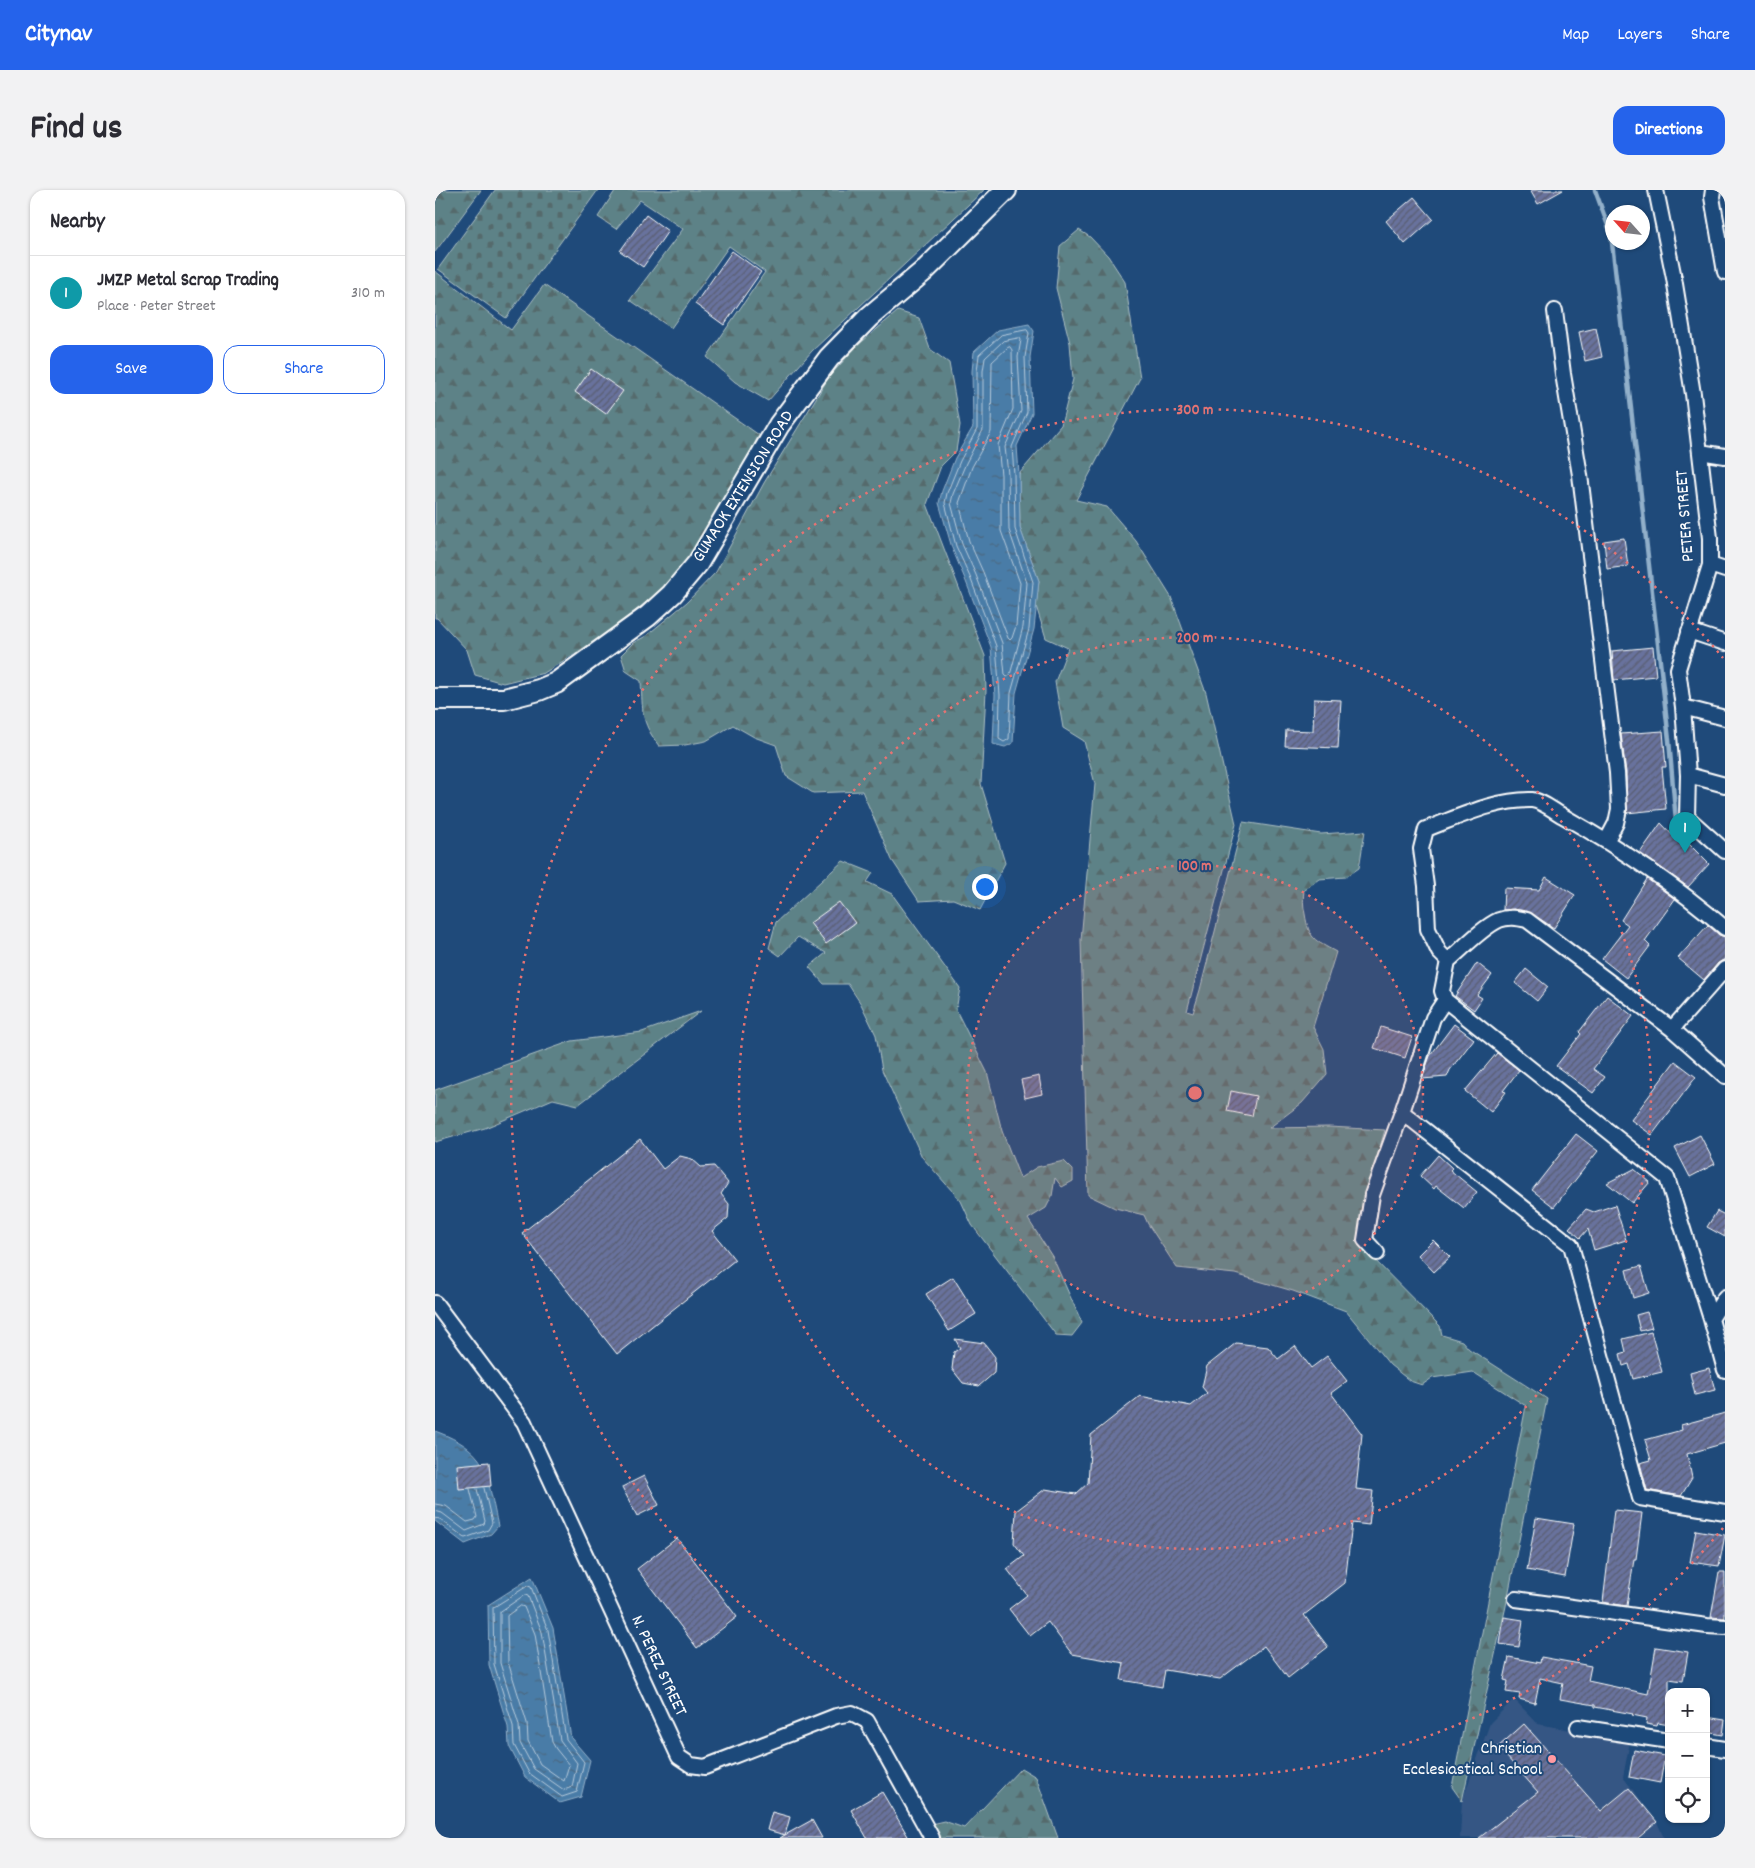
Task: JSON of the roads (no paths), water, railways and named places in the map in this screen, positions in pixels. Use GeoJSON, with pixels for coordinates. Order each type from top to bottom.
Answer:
{"type":"FeatureCollection","features":[{"type":"Feature","properties":{"kind":"street","name":"GUMAOK EXTENSION ROAD"},"geometry":{"type":"LineString","coordinates":[[435,698],[504,699],[539,690],[556,683],[654,610],[672,594],[698,563],[779,425],[829,358],[869,317],[925,270],[1006,190]]}},
{"type":"Feature","properties":{"kind":"street","name":"PETER STREET"},"geometry":{"type":"LineString","coordinates":[[1656,190],[1674,278],[1693,394],[1710,538],[1710,565],[1678,669],[1688,775],[1687,817],[1725,851]]}},
{"type":"Feature","properties":{"kind":"street"},"geometry":{"type":"LineString","coordinates":[[1713,190],[1712,197],[1725,272]]}},
{"type":"Feature","properties":{"kind":"street"},"geometry":{"type":"LineString","coordinates":[[1555,311],[1563,374],[1580,475],[1617,773],[1616,824],[1607,840]]}},
{"type":"Feature","properties":{"kind":"street"},"geometry":{"type":"LineString","coordinates":[[1700,452],[1725,456]]}},
{"type":"Feature","properties":{"kind":"street"},"geometry":{"type":"LineString","coordinates":[[1710,565],[1725,570]]}},
{"type":"Feature","properties":{"kind":"street"},"geometry":{"type":"LineString","coordinates":[[1689,632],[1725,643]]}},
{"type":"Feature","properties":{"kind":"street"},"geometry":{"type":"LineString","coordinates":[[1683,707],[1725,718]]}},
{"type":"Feature","properties":{"kind":"street"},"geometry":{"type":"LineString","coordinates":[[1688,775],[1725,785]]}},
{"type":"Feature","properties":{"kind":"street"},"geometry":{"type":"LineString","coordinates":[[1449,961],[1439,952],[1428,930],[1426,886],[1421,849],[1427,830],[1478,810],[1511,802],[1535,800],[1607,840],[1692,900],[1725,928]]}},
{"type":"Feature","properties":{"kind":"street"},"geometry":{"type":"LineString","coordinates":[[1725,1076],[1673,1030],[1527,920],[1514,917],[1499,920],[1474,938],[1449,961],[1442,991],[1445,1000],[1667,1178],[1725,1370]]}},
{"type":"Feature","properties":{"kind":"street"},"geometry":{"type":"LineString","coordinates":[[1673,1030],[1725,969]]}},
{"type":"Feature","properties":{"kind":"street"},"geometry":{"type":"LineString","coordinates":[[1377,1253],[1365,1240],[1372,1195],[1433,1018],[1445,1000]]}},
{"type":"Feature","properties":{"kind":"street"},"geometry":{"type":"LineString","coordinates":[[1402,1112],[1571,1245],[1640,1498],[1725,1512]]}},
{"type":"Feature","properties":{"kind":"street"},"geometry":{"type":"LineString","coordinates":[[1711,1319],[1725,1297]]}},
{"type":"Feature","properties":{"kind":"street","name":"N. PEREZ STREET"},"geometry":{"type":"LineString","coordinates":[[435,1303],[524,1422],[679,1756],[691,1765],[705,1767],[836,1716],[852,1714],[867,1721],[932,1838]]}},
{"type":"Feature","properties":{"kind":"street"},"geometry":{"type":"LineString","coordinates":[[1516,1599],[1725,1628]]}},
{"type":"Feature","properties":{"kind":"street"},"geometry":{"type":"LineString","coordinates":[[1578,1727],[1665,1740]]}},
{"type":"Feature","properties":{"kind":"street"},"geometry":{"type":"LineString","coordinates":[[1710,1747],[1725,1749]]}},
{"type":"Feature","properties":{"kind":"water"},"geometry":{"type":"Polygon","coordinates":[[[1029,324],[1034,331],[1030,357],[1032,413],[1017,446],[1020,528],[1039,581],[1034,629],[1016,693],[1013,743],[1005,747],[993,744],[995,695],[991,647],[952,548],[939,503],[955,458],[973,427],[972,371],[974,352],[998,330],[1029,324]]]}},
{"type":"Feature","properties":{"kind":"water"},"geometry":{"type":"Polygon","coordinates":[[[435,1431],[453,1438],[464,1445],[474,1453],[482,1464],[488,1480],[498,1526],[491,1534],[465,1544],[435,1521],[435,1431]]]}},
{"type":"Feature","properties":{"kind":"water"},"geometry":{"type":"Polygon","coordinates":[[[532,1577],[553,1628],[571,1738],[590,1760],[581,1797],[560,1803],[525,1777],[509,1746],[508,1727],[489,1665],[488,1605],[532,1577]]]}},
{"type":"Feature","properties":{"kind":"waterway"},"geometry":{"type":"LineString","coordinates":[[1595,190],[1611,234],[1669,740],[1677,833]]}},
{"type":"Feature","properties":{"kind":"place","name":"JMZP Metal Scrap Trading"},"geometry":{"type":"Point","coordinates":[1685,853]}},
{"type":"Feature","properties":{"kind":"place","name":"Christian Ecclesiastical School"},"geometry":{"type":"Point","coordinates":[1552,1759]}}]}
